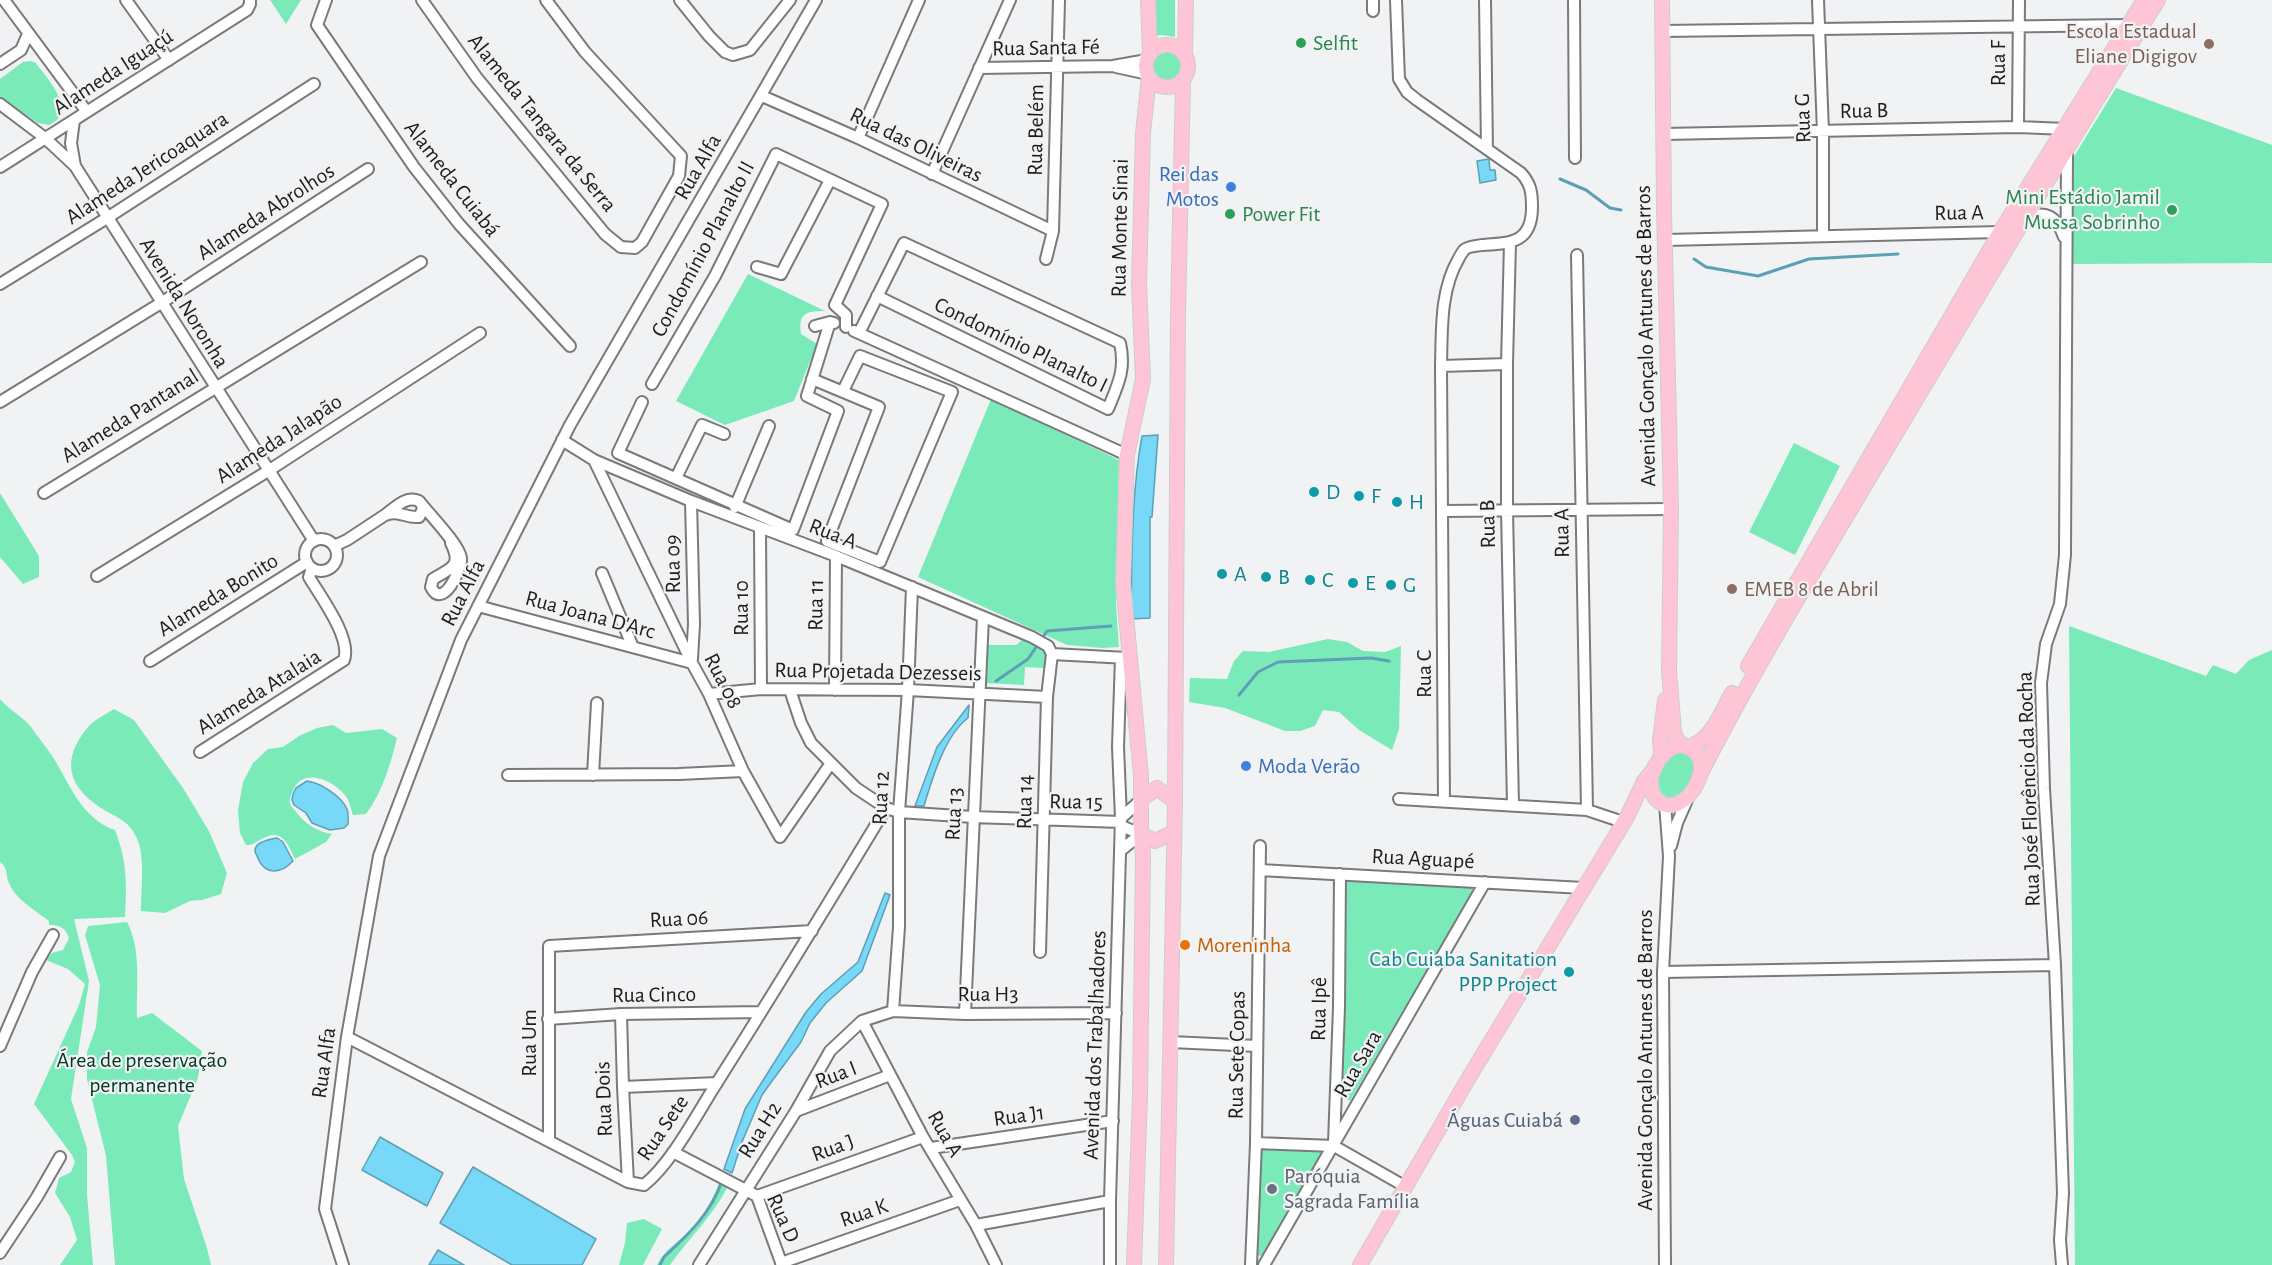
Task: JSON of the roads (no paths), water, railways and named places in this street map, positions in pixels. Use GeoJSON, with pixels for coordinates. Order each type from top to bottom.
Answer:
{"type":"FeatureCollection","features":[{"type":"Feature","properties":{"kind":"main road","name":"Rua Monte Sinai"},"geometry":{"type":"LineString","coordinates":[[1142,799],[1125,658],[1123,583],[1127,455],[1143,379],[1139,284],[1143,134],[1149,67],[1148,0]]}},
{"type":"Feature","properties":{"kind":"main road"},"geometry":{"type":"LineString","coordinates":[[1185,54],[1177,47],[1167,45],[1157,48],[1149,67],[1160,86],[1178,84],[1188,70],[1185,54],[1186,0]]}},
{"type":"Feature","properties":{"kind":"main road","name":"Avenida Gonçalo Antunes de Barros"},"geometry":{"type":"LineString","coordinates":[[1662,0],[1671,509],[1669,671],[1674,732],[1676,739],[1686,746]]}},
{"type":"Feature","properties":{"kind":"main road"},"geometry":{"type":"LineString","coordinates":[[1360,1265],[1471,1074],[1625,819],[1644,781],[1672,747],[1700,742],[1714,724],[2000,232],[2144,0]]}},
{"type":"Feature","properties":{"kind":"main road"},"geometry":{"type":"LineString","coordinates":[[1625,819],[1640,804],[1660,801],[1677,804],[1688,798],[1778,630],[2025,217],[2158,0]]}},
{"type":"Feature","properties":{"kind":"main road"},"geometry":{"type":"LineString","coordinates":[[1166,1265],[1176,802],[1176,540],[1183,80]]}},
{"type":"Feature","properties":{"kind":"main road","name":"Avenida Gonçalo Antunes de Barros"},"geometry":{"type":"LineString","coordinates":[[1658,762],[1669,671]]}},
{"type":"Feature","properties":{"kind":"main road"},"geometry":{"type":"LineString","coordinates":[[1686,746],[1700,759],[1699,777]]}},
{"type":"Feature","properties":{"kind":"main road"},"geometry":{"type":"LineString","coordinates":[[1658,762],[1650,786],[1660,801]]}},
{"type":"Feature","properties":{"kind":"main road"},"geometry":{"type":"LineString","coordinates":[[1134,1265],[1141,1038],[1143,855],[1140,834],[1142,799],[1157,788],[1176,802]]}},
{"type":"Feature","properties":{"kind":"main road"},"geometry":{"type":"LineString","coordinates":[[1140,834],[1155,841],[1174,832]]}},
{"type":"Feature","properties":{"kind":"street"},"geometry":{"type":"LineString","coordinates":[[4,0],[87,112]]}},
{"type":"Feature","properties":{"kind":"street"},"geometry":{"type":"LineString","coordinates":[[126,0],[169,60]]}},
{"type":"Feature","properties":{"kind":"street","name":"Alameda Cuiabá"},"geometry":{"type":"LineString","coordinates":[[326,0],[317,26],[414,167],[459,224],[570,346]]}},
{"type":"Feature","properties":{"kind":"street","name":"Alameda Tangara da Serra"},"geometry":{"type":"LineString","coordinates":[[422,0],[477,78],[605,234],[621,247],[635,248],[642,242],[679,176],[681,156],[585,52],[546,0]]}},
{"type":"Feature","properties":{"kind":"street"},"geometry":{"type":"LineString","coordinates":[[680,0],[725,52],[733,55],[750,50],[790,0]]}},
{"type":"Feature","properties":{"kind":"street","name":"Rua Alfa"},"geometry":{"type":"LineString","coordinates":[[343,1265],[325,1209],[347,1037],[379,856],[461,640],[562,440],[816,0]]}},
{"type":"Feature","properties":{"kind":"street"},"geometry":{"type":"LineString","coordinates":[[858,138],[919,0]]}},
{"type":"Feature","properties":{"kind":"street"},"geometry":{"type":"LineString","coordinates":[[932,174],[1010,0]]}},
{"type":"Feature","properties":{"kind":"street","name":"Rua Belém"},"geometry":{"type":"LineString","coordinates":[[1047,259],[1053,231],[1059,0]]}},
{"type":"Feature","properties":{"kind":"street"},"geometry":{"type":"LineString","coordinates":[[1396,0],[1397,63],[1401,85],[1417,100],[1521,173],[1531,187],[1530,227],[1520,239],[1510,242]]}},
{"type":"Feature","properties":{"kind":"street"},"geometry":{"type":"LineString","coordinates":[[1485,0],[1487,149]]}},
{"type":"Feature","properties":{"kind":"street"},"geometry":{"type":"LineString","coordinates":[[1574,0],[1575,158]]}},
{"type":"Feature","properties":{"kind":"street","name":"Rua G"},"geometry":{"type":"LineString","coordinates":[[1818,0],[1823,132],[1823,236]]}},
{"type":"Feature","properties":{"kind":"street","name":"Rua F"},"geometry":{"type":"LineString","coordinates":[[2018,127],[2019,0]]}},
{"type":"Feature","properties":{"kind":"street","name":"Alameda Iguaçú"},"geometry":{"type":"LineString","coordinates":[[0,167],[169,60],[248,5]]}},
{"type":"Feature","properties":{"kind":"street"},"geometry":{"type":"LineString","coordinates":[[1662,31],[2128,25]]}},
{"type":"Feature","properties":{"kind":"street"},"geometry":{"type":"LineString","coordinates":[[0,64],[21,50],[28,34]]}},
{"type":"Feature","properties":{"kind":"street"},"geometry":{"type":"LineString","coordinates":[[21,50],[40,50]]}},
{"type":"Feature","properties":{"kind":"street","name":"Rua Santa Fé"},"geometry":{"type":"LineString","coordinates":[[979,68],[1149,67]]}},
{"type":"Feature","properties":{"kind":"street","name":"Alameda Jericoaquara"},"geometry":{"type":"LineString","coordinates":[[0,284],[107,218],[314,84]]}},
{"type":"Feature","properties":{"kind":"street","name":"Rua das Oliveiras"},"geometry":{"type":"LineString","coordinates":[[762,96],[858,138],[1053,231]]}},
{"type":"Feature","properties":{"kind":"street","name":"Avenida Noronha"},"geometry":{"type":"LineString","coordinates":[[0,104],[45,138],[75,166],[314,541]]}},
{"type":"Feature","properties":{"kind":"street"},"geometry":{"type":"LineString","coordinates":[[74,120],[71,143],[75,166]]}},
{"type":"Feature","properties":{"kind":"street","name":"Rua B"},"geometry":{"type":"LineString","coordinates":[[1664,134],[2018,127],[2066,129]]}},
{"type":"Feature","properties":{"kind":"street","name":"Rua José Florêncio da Rocha"},"geometry":{"type":"LineString","coordinates":[[2062,1265],[2060,1240],[2063,1193],[2055,966],[2044,789],[2041,683],[2046,644],[2061,604],[2066,555],[2067,149]]}},
{"type":"Feature","properties":{"kind":"street","name":"Condomínio Planalto II"},"geometry":{"type":"LineString","coordinates":[[652,384],[715,276],[776,154],[882,204],[835,305],[846,315],[846,327]]}},
{"type":"Feature","properties":{"kind":"street","name":"Alameda Abrolhos"},"geometry":{"type":"LineString","coordinates":[[0,402],[161,303],[368,169]]}},
{"type":"Feature","properties":{"kind":"street"},"geometry":{"type":"LineString","coordinates":[[757,267],[781,274],[830,180]]}},
{"type":"Feature","properties":{"kind":"street","name":"Rua José Florêncio da Rocha"},"geometry":{"type":"LineString","coordinates":[[2025,217],[2041,213],[2050,216],[2061,228],[2066,243]]}},
{"type":"Feature","properties":{"kind":"street","name":"Rua A"},"geometry":{"type":"LineString","coordinates":[[1666,240],[2000,232]]}},
{"type":"Feature","properties":{"kind":"street","name":"Rua B"},"geometry":{"type":"LineString","coordinates":[[1510,242],[1507,510],[1513,806]]}},
{"type":"Feature","properties":{"kind":"street","name":"Rua C"},"geometry":{"type":"LineString","coordinates":[[1444,801],[1441,366],[1443,301],[1454,267],[1464,250],[1473,246],[1510,242]]}},
{"type":"Feature","properties":{"kind":"street","name":"Condomínio Planalto I"},"geometry":{"type":"LineString","coordinates":[[859,333],[877,296],[904,243],[1120,343],[1123,372],[1108,410],[877,296]]}},
{"type":"Feature","properties":{"kind":"street","name":"Rua A"},"geometry":{"type":"LineString","coordinates":[[1577,255],[1587,810]]}},
{"type":"Feature","properties":{"kind":"street","name":"Alameda Pantanal"},"geometry":{"type":"LineString","coordinates":[[44,493],[421,262]]}},
{"type":"Feature","properties":{"kind":"street"},"geometry":{"type":"LineString","coordinates":[[642,402],[618,453],[735,507],[793,530],[838,411],[807,396],[830,322]]}},
{"type":"Feature","properties":{"kind":"street"},"geometry":{"type":"LineString","coordinates":[[814,326],[830,322],[846,327],[1127,455]]}},
{"type":"Feature","properties":{"kind":"street","name":"Alameda Jalapão"},"geometry":{"type":"LineString","coordinates":[[98,576],[268,471],[480,333]]}},
{"type":"Feature","properties":{"kind":"street"},"geometry":{"type":"LineString","coordinates":[[812,379],[879,407],[827,541],[880,562],[952,392],[860,356],[843,391]]}},
{"type":"Feature","properties":{"kind":"street"},"geometry":{"type":"LineString","coordinates":[[1441,366],[1507,364]]}},
{"type":"Feature","properties":{"kind":"street"},"geometry":{"type":"LineString","coordinates":[[676,478],[702,425],[724,434]]}},
{"type":"Feature","properties":{"kind":"street"},"geometry":{"type":"LineString","coordinates":[[735,507],[769,426]]}},
{"type":"Feature","properties":{"kind":"street","name":"Rua A"},"geometry":{"type":"LineString","coordinates":[[562,440],[594,460],[912,587],[1032,637],[1050,650]]}},
{"type":"Feature","properties":{"kind":"street","name":"Rua 08"},"geometry":{"type":"LineString","coordinates":[[594,460],[709,694],[743,771],[780,837],[831,763]]}},
{"type":"Feature","properties":{"kind":"street"},"geometry":{"type":"LineString","coordinates":[[334,546],[347,540],[407,500],[416,499],[437,521],[459,553],[461,563],[447,592],[441,595],[431,587],[433,579],[448,571],[456,561],[451,543]]}},
{"type":"Feature","properties":{"kind":"street","name":"Rua 09"},"geometry":{"type":"LineString","coordinates":[[692,501],[694,624],[692,663]]}},
{"type":"Feature","properties":{"kind":"street"},"geometry":{"type":"LineString","coordinates":[[419,517],[423,509],[422,505]]}},
{"type":"Feature","properties":{"kind":"street"},"geometry":{"type":"LineString","coordinates":[[1443,511],[1671,509]]}},
{"type":"Feature","properties":{"kind":"street"},"geometry":{"type":"LineString","coordinates":[[385,515],[401,512],[411,517],[428,517],[437,521]]}},
{"type":"Feature","properties":{"kind":"street","name":"Rua 10"},"geometry":{"type":"LineString","coordinates":[[760,528],[760,689]]}},
{"type":"Feature","properties":{"kind":"street"},"geometry":{"type":"LineString","coordinates":[[325,540],[334,546],[336,560],[331,568],[321,571],[309,565],[305,553],[310,544],[314,541],[325,540]]}},
{"type":"Feature","properties":{"kind":"street","name":"Rua 11"},"geometry":{"type":"LineString","coordinates":[[835,690],[836,556]]}},
{"type":"Feature","properties":{"kind":"street","name":"Alameda Bonito"},"geometry":{"type":"LineString","coordinates":[[150,660],[309,565]]}},
{"type":"Feature","properties":{"kind":"street","name":"Alameda Atalaia"},"geometry":{"type":"LineString","coordinates":[[200,752],[344,660],[346,653],[343,636],[309,577],[309,565]]}},
{"type":"Feature","properties":{"kind":"street"},"geometry":{"type":"LineString","coordinates":[[602,573],[632,645]]}},
{"type":"Feature","properties":{"kind":"street","name":"Rua 12"},"geometry":{"type":"LineString","coordinates":[[893,1011],[899,927],[899,812],[908,690],[912,587]]}},
{"type":"Feature","properties":{"kind":"street","name":"Rua Joana D'Arc"},"geometry":{"type":"LineString","coordinates":[[478,606],[632,645],[692,663]]}},
{"type":"Feature","properties":{"kind":"street","name":"Rua 13"},"geometry":{"type":"LineString","coordinates":[[965,1014],[982,617]]}},
{"type":"Feature","properties":{"kind":"street"},"geometry":{"type":"LineString","coordinates":[[1050,650],[1125,658]]}},
{"type":"Feature","properties":{"kind":"street","name":"Rua 14"},"geometry":{"type":"LineString","coordinates":[[1040,952],[1050,650]]}},
{"type":"Feature","properties":{"kind":"street","name":"Avenida dos Trabalhadores"},"geometry":{"type":"LineString","coordinates":[[1110,1265],[1121,822],[1118,747],[1125,658]]}},
{"type":"Feature","properties":{"kind":"street","name":"Rua Projetada Dezesseis"},"geometry":{"type":"LineString","coordinates":[[709,694],[760,689],[908,690],[1047,696]]}},
{"type":"Feature","properties":{"kind":"street"},"geometry":{"type":"LineString","coordinates":[[790,690],[801,723],[811,742],[856,788],[886,808],[899,812]]}},
{"type":"Feature","properties":{"kind":"street"},"geometry":{"type":"LineString","coordinates":[[593,775],[597,703]]}},
{"type":"Feature","properties":{"kind":"street"},"geometry":{"type":"LineString","coordinates":[[508,775],[743,771]]}},
{"type":"Feature","properties":{"kind":"street","name":"Avenida Gonçalo Antunes de Barros"},"geometry":{"type":"LineString","coordinates":[[1668,855],[1677,823],[1688,798]]}},
{"type":"Feature","properties":{"kind":"street","name":"Rua 15"},"geometry":{"type":"LineString","coordinates":[[1121,822],[1142,799]]}},
{"type":"Feature","properties":{"kind":"street"},"geometry":{"type":"LineString","coordinates":[[1399,799],[1587,810],[1625,819]]}},
{"type":"Feature","properties":{"kind":"street","name":"Avenida Gonçalo Antunes de Barros"},"geometry":{"type":"LineString","coordinates":[[1660,801],[1668,855],[1663,972],[1665,1265]]}},
{"type":"Feature","properties":{"kind":"street","name":"Rua Sete"},"geometry":{"type":"LineString","coordinates":[[347,1037],[628,1182],[644,1185],[657,1176],[673,1152],[812,931],[886,808]]}},
{"type":"Feature","properties":{"kind":"street","name":"Rua 15"},"geometry":{"type":"LineString","coordinates":[[899,812],[1044,821],[1121,822],[1140,834]]}},
{"type":"Feature","properties":{"kind":"street"},"geometry":{"type":"LineString","coordinates":[[1120,851],[1140,834]]}},
{"type":"Feature","properties":{"kind":"street","name":"Rua Sete Copas"},"geometry":{"type":"LineString","coordinates":[[1251,1265],[1256,1143],[1260,846]]}},
{"type":"Feature","properties":{"kind":"street","name":"Rua Aguapé"},"geometry":{"type":"LineString","coordinates":[[1260,870],[1583,888]]}},
{"type":"Feature","properties":{"kind":"street","name":"Rua Ipê"},"geometry":{"type":"LineString","coordinates":[[1334,1146],[1339,1007],[1340,874]]}},
{"type":"Feature","properties":{"kind":"street","name":"Rua Sara"},"geometry":{"type":"LineString","coordinates":[[1264,1265],[1485,882]]}},
{"type":"Feature","properties":{"kind":"street","name":"Rua 06"},"geometry":{"type":"LineString","coordinates":[[549,946],[812,931]]}},
{"type":"Feature","properties":{"kind":"street"},"geometry":{"type":"LineString","coordinates":[[0,1046],[32,972],[53,934]]}},
{"type":"Feature","properties":{"kind":"street","name":"Rua Um"},"geometry":{"type":"LineString","coordinates":[[549,946],[549,1140]]}},
{"type":"Feature","properties":{"kind":"street"},"geometry":{"type":"LineString","coordinates":[[1663,972],[2055,966]]}},
{"type":"Feature","properties":{"kind":"street","name":"Rua H3"},"geometry":{"type":"LineString","coordinates":[[861,1021],[893,1011],[965,1014],[1116,1013]]}},
{"type":"Feature","properties":{"kind":"street","name":"Rua Cinco"},"geometry":{"type":"LineString","coordinates":[[548,1018],[621,1014],[761,1012]]}},
{"type":"Feature","properties":{"kind":"street","name":"Rua Dois"},"geometry":{"type":"LineString","coordinates":[[621,1014],[628,1182]]}},
{"type":"Feature","properties":{"kind":"street","name":"Rua A"},"geometry":{"type":"LineString","coordinates":[[861,1021],[923,1137],[932,1148],[976,1225],[993,1264]]}},
{"type":"Feature","properties":{"kind":"street","name":"Rua H2"},"geometry":{"type":"LineString","coordinates":[[704,1262],[830,1051],[861,1021]]}},
{"type":"Feature","properties":{"kind":"street"},"geometry":{"type":"LineString","coordinates":[[1171,1042],[1257,1046]]}},
{"type":"Feature","properties":{"kind":"street","name":"Rua I"},"geometry":{"type":"LineString","coordinates":[[796,1111],[890,1075]]}},
{"type":"Feature","properties":{"kind":"street"},"geometry":{"type":"LineString","coordinates":[[623,1087],[717,1083]]}},
{"type":"Feature","properties":{"kind":"street","name":"Rua J1"},"geometry":{"type":"LineString","coordinates":[[932,1148],[1113,1121]]}},
{"type":"Feature","properties":{"kind":"street","name":"Rua J"},"geometry":{"type":"LineString","coordinates":[[757,1196],[923,1137]]}},
{"type":"Feature","properties":{"kind":"street"},"geometry":{"type":"LineString","coordinates":[[1256,1143],[1334,1146],[1406,1187]]}},
{"type":"Feature","properties":{"kind":"street","name":"Rua D"},"geometry":{"type":"LineString","coordinates":[[673,1152],[757,1196],[782,1264]]}},
{"type":"Feature","properties":{"kind":"street"},"geometry":{"type":"LineString","coordinates":[[0,1253],[38,1197],[60,1157]]}},
{"type":"Feature","properties":{"kind":"street","name":"Rua K"},"geometry":{"type":"LineString","coordinates":[[782,1264],[960,1200]]}},
{"type":"Feature","properties":{"kind":"street"},"geometry":{"type":"LineString","coordinates":[[976,1225],[1110,1201]]}},
{"type":"Feature","properties":{"kind":"water"},"geometry":{"type":"Polygon","coordinates":[[[1489,159],[1490,170],[1495,170],[1496,180],[1480,183],[1477,161],[1489,159]]]}},
{"type":"Feature","properties":{"kind":"water"},"geometry":{"type":"Polygon","coordinates":[[[1158,435],[1152,517],[1150,517],[1150,618],[1131,619],[1133,527],[1138,459],[1142,436],[1158,435]]]}},
{"type":"Feature","properties":{"kind":"water"},"geometry":{"type":"Polygon","coordinates":[[[969,705],[968,718],[953,735],[940,758],[924,806],[915,806],[937,747],[969,705]]]}},
{"type":"Feature","properties":{"kind":"water"},"geometry":{"type":"Polygon","coordinates":[[[307,781],[330,791],[344,804],[347,809],[348,824],[344,828],[330,830],[312,823],[306,813],[294,805],[292,800],[296,788],[307,781]]]}},
{"type":"Feature","properties":{"kind":"water"},"geometry":{"type":"Polygon","coordinates":[[[277,838],[283,842],[293,861],[278,871],[268,870],[260,862],[255,849],[262,842],[277,838]]]}},
{"type":"Feature","properties":{"kind":"water"},"geometry":{"type":"Polygon","coordinates":[[[885,893],[890,895],[862,971],[826,1003],[810,1023],[801,1042],[762,1095],[732,1173],[724,1169],[745,1109],[806,1012],[821,994],[858,962],[885,893]]]}},
{"type":"Feature","properties":{"kind":"water"},"geometry":{"type":"Polygon","coordinates":[[[380,1137],[443,1173],[427,1206],[362,1170],[380,1137]]]}},
{"type":"Feature","properties":{"kind":"water"},"geometry":{"type":"Polygon","coordinates":[[[473,1167],[596,1239],[582,1265],[512,1265],[440,1223],[473,1167]]]}},
{"type":"Feature","properties":{"kind":"water"},"geometry":{"type":"Polygon","coordinates":[[[438,1250],[464,1265],[429,1265],[438,1250]]]}},
{"type":"Feature","properties":{"kind":"waterway"},"geometry":{"type":"LineString","coordinates":[[1560,179],[1586,190],[1610,208],[1621,210]]}},
{"type":"Feature","properties":{"kind":"waterway"},"geometry":{"type":"LineString","coordinates":[[1694,259],[1706,267],[1758,276],[1809,259],[1898,254]]}},
{"type":"Feature","properties":{"kind":"waterway"},"geometry":{"type":"LineString","coordinates":[[996,681],[1028,659],[1047,631],[1111,626]]}},
{"type":"Feature","properties":{"kind":"waterway"},"geometry":{"type":"LineString","coordinates":[[1239,695],[1258,672],[1278,662],[1371,658],[1389,661]]}},
{"type":"Feature","properties":{"kind":"waterway"},"geometry":{"type":"LineString","coordinates":[[660,1265],[664,1257],[705,1213],[722,1181]]}},
{"type":"Feature","properties":{"kind":"place","name":"Selfit"},"geometry":{"type":"Point","coordinates":[1301,43]}},
{"type":"Feature","properties":{"kind":"place","name":"Escola Estadual Eliane Digigov"},"geometry":{"type":"Point","coordinates":[2209,44]}},
{"type":"Feature","properties":{"kind":"place","name":"Rei das Motos"},"geometry":{"type":"Point","coordinates":[1231,187]}},
{"type":"Feature","properties":{"kind":"place","name":"Mini Estádio Jamil Mussa Sobrinho"},"geometry":{"type":"Point","coordinates":[2172,210]}},
{"type":"Feature","properties":{"kind":"place","name":"Power Fit"},"geometry":{"type":"Point","coordinates":[1230,214]}},
{"type":"Feature","properties":{"kind":"place","name":"D"},"geometry":{"type":"Point","coordinates":[1314,492]}},
{"type":"Feature","properties":{"kind":"place","name":"F"},"geometry":{"type":"Point","coordinates":[1359,496]}},
{"type":"Feature","properties":{"kind":"place","name":"H"},"geometry":{"type":"Point","coordinates":[1397,502]}},
{"type":"Feature","properties":{"kind":"place","name":"A"},"geometry":{"type":"Point","coordinates":[1222,574]}},
{"type":"Feature","properties":{"kind":"place","name":"B"},"geometry":{"type":"Point","coordinates":[1266,577]}},
{"type":"Feature","properties":{"kind":"place","name":"C"},"geometry":{"type":"Point","coordinates":[1310,580]}},
{"type":"Feature","properties":{"kind":"place","name":"E"},"geometry":{"type":"Point","coordinates":[1353,583]}},
{"type":"Feature","properties":{"kind":"place","name":"G"},"geometry":{"type":"Point","coordinates":[1391,585]}},
{"type":"Feature","properties":{"kind":"place","name":"EMEB 8 de Abril"},"geometry":{"type":"Point","coordinates":[1732,589]}},
{"type":"Feature","properties":{"kind":"place","name":"Moda Verão"},"geometry":{"type":"Point","coordinates":[1246,766]}},
{"type":"Feature","properties":{"kind":"place","name":"Moreninha"},"geometry":{"type":"Point","coordinates":[1185,945]}},
{"type":"Feature","properties":{"kind":"place","name":"Cab Cuiaba Sanitation PPP Project"},"geometry":{"type":"Point","coordinates":[1569,972]}},
{"type":"Feature","properties":{"kind":"place","name":"Águas Cuiabá"},"geometry":{"type":"Point","coordinates":[1575,1120]}},
{"type":"Feature","properties":{"kind":"place","name":"Paróquia Sagrada Família"},"geometry":{"type":"Point","coordinates":[1272,1189]}},
{"type":"Feature","properties":{"kind":"park label","name":"Área de preservação permanente"},"geometry":{"type":"Point","coordinates":[142,1072]}}]}
